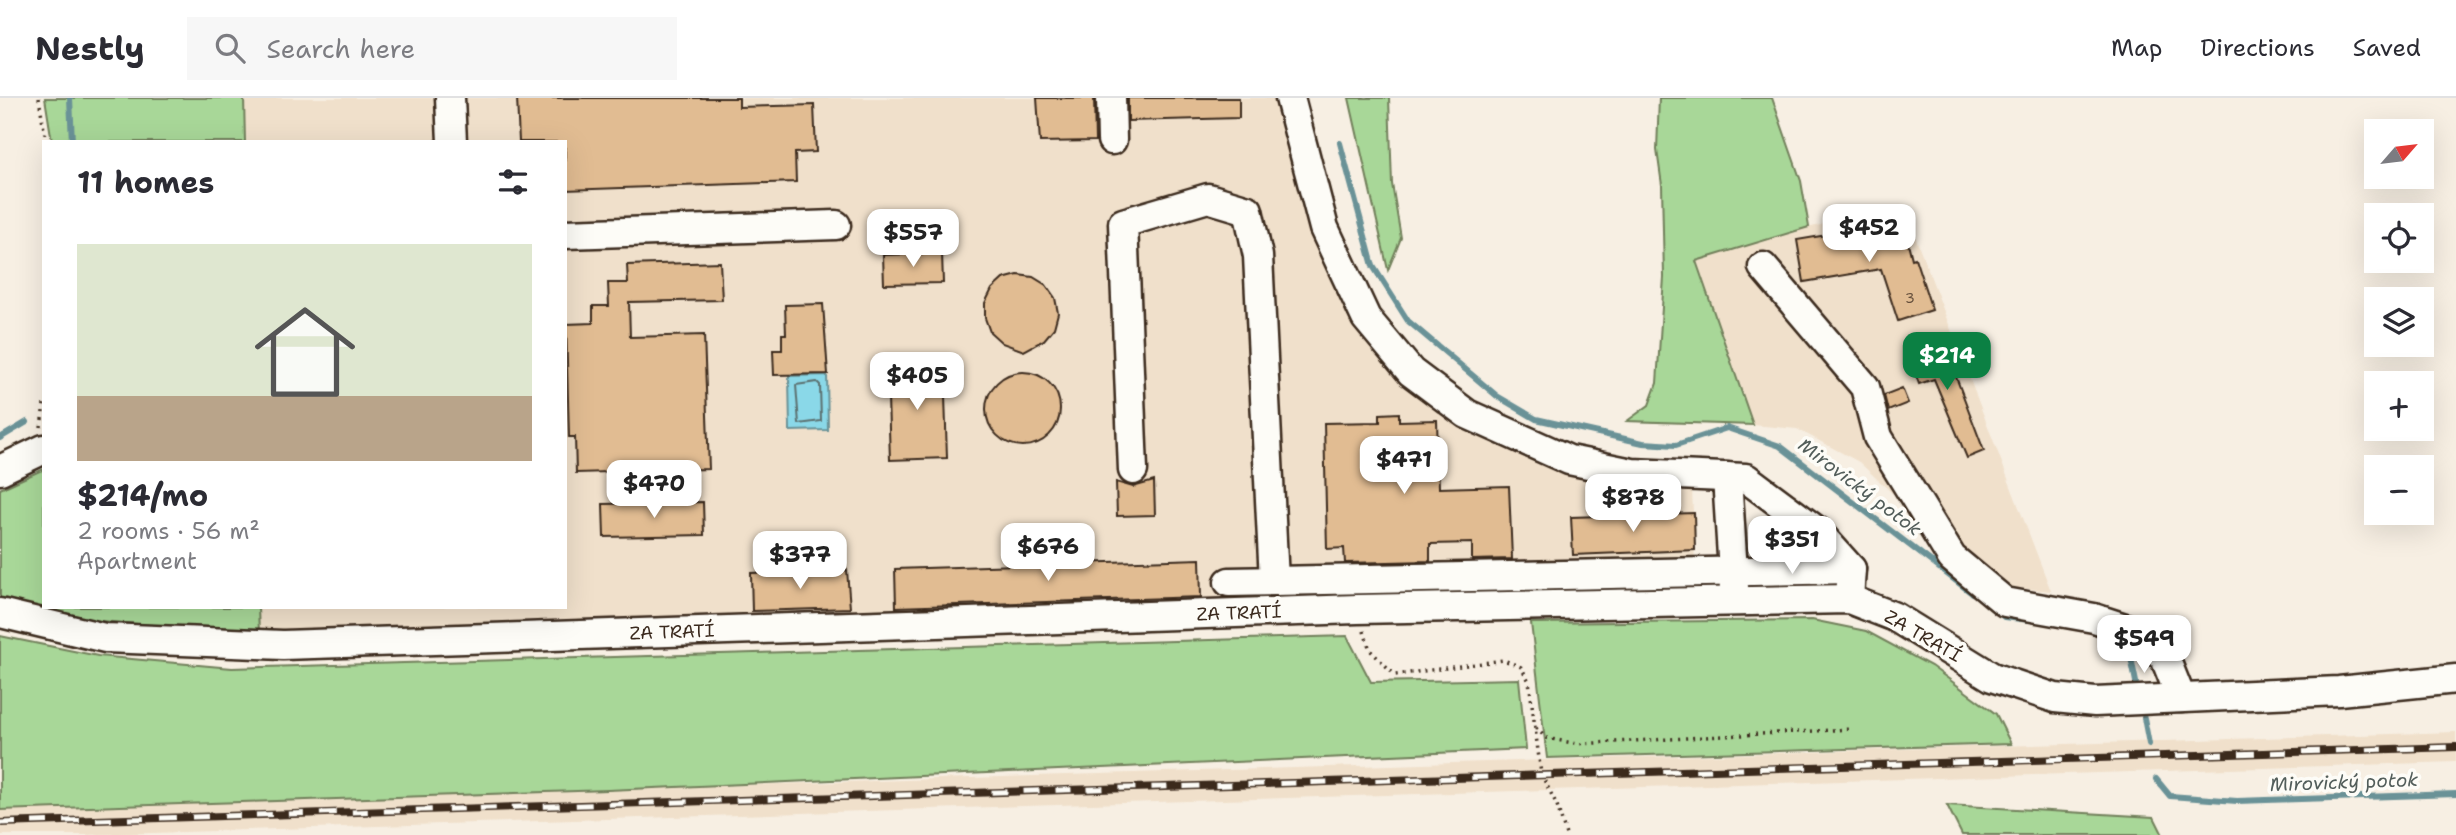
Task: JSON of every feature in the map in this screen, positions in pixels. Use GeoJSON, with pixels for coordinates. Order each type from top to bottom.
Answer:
{"type":"FeatureCollection","features":[{"type":"Feature","properties":{"kind":"street"},"geometry":{"type":"LineString","coordinates":[[450,98],[452,140]]}},
{"type":"Feature","properties":{"kind":"street"},"geometry":{"type":"LineString","coordinates":[[1111,98],[1112,140]]}},
{"type":"Feature","properties":{"kind":"street"},"geometry":{"type":"LineString","coordinates":[[1290,98],[1324,228],[1366,318],[1411,372],[1466,414],[1569,460],[1632,473],[1746,478],[1807,523],[1851,569],[1849,599]]}},
{"type":"Feature","properties":{"kind":"street"},"geometry":{"type":"LineString","coordinates":[[1133,470],[1123,223],[1208,198],[1248,211],[1258,256],[1274,581]]}},
{"type":"Feature","properties":{"kind":"street"},"geometry":{"type":"LineString","coordinates":[[567,234],[836,225]]}},
{"type":"Feature","properties":{"kind":"street"},"geometry":{"type":"LineString","coordinates":[[1763,267],[1865,387],[1878,437],[1952,558],[2005,602],[2094,618],[2137,632],[2165,658],[2181,698]]}},
{"type":"Feature","properties":{"kind":"street"},"geometry":{"type":"LineString","coordinates":[[0,470],[42,439]]}},
{"type":"Feature","properties":{"kind":"street"},"geometry":{"type":"LineString","coordinates":[[1727,477],[1735,601]]}},
{"type":"Feature","properties":{"kind":"street"},"geometry":{"type":"LineString","coordinates":[[1229,582],[1851,569]]}},
{"type":"Feature","properties":{"kind":"street","name":"ZA TRATÍ"},"geometry":{"type":"LineString","coordinates":[[0,612],[105,638],[283,645],[1357,609],[1849,599],[1895,617],[1992,677],[2055,698],[2095,702],[2339,691],[2456,679]]}},
{"type":"Feature","properties":{"kind":"path"},"geometry":{"type":"LineString","coordinates":[[39,98],[46,140]]}},
{"type":"Feature","properties":{"kind":"path"},"geometry":{"type":"LineString","coordinates":[[1357,609],[1370,650],[1395,676],[1504,660],[1521,667],[1529,681],[1541,774],[1557,805],[1566,835]]}},
{"type":"Feature","properties":{"kind":"path"},"geometry":{"type":"LineString","coordinates":[[1534,727],[1546,738],[1578,744],[1851,729]]}},
{"type":"Feature","properties":{"kind":"shaded area"},"geometry":{"type":"Polygon","coordinates":[[[244,98],[1274,98],[1311,232],[1372,348],[1451,414],[1692,487],[1696,591],[259,634],[258,609],[567,609],[567,140],[245,140],[244,98]]]}},
{"type":"Feature","properties":{"kind":"shaded area"},"geometry":{"type":"Polygon","coordinates":[[[1907,215],[2051,591],[1974,584],[1909,509],[1859,462],[1797,429],[1753,425],[1695,260],[1772,236],[1855,217],[1907,215]]]}},
{"type":"Feature","properties":{"kind":"shaded area"},"geometry":{"type":"Polygon","coordinates":[[[2456,732],[2456,762],[87,835],[0,835],[0,808],[2456,732]]]}},
{"type":"Feature","properties":{"kind":"green space"},"geometry":{"type":"Polygon","coordinates":[[[45,98],[244,98],[245,140],[52,140],[45,98]]]}},
{"type":"Feature","properties":{"kind":"green space"},"geometry":{"type":"Polygon","coordinates":[[[1349,98],[1389,98],[1392,184],[1401,238],[1388,270],[1349,98]]]}},
{"type":"Feature","properties":{"kind":"green space"},"geometry":{"type":"Polygon","coordinates":[[[1659,98],[1772,98],[1801,181],[1809,227],[1696,261],[1753,425],[1627,421],[1649,405],[1657,383],[1664,277],[1662,185],[1657,150],[1659,98]]]}},
{"type":"Feature","properties":{"kind":"green space"},"geometry":{"type":"Polygon","coordinates":[[[42,470],[42,609],[258,609],[259,634],[52,617],[0,603],[0,489],[42,470]]]}},
{"type":"Feature","properties":{"kind":"green space"},"geometry":{"type":"Polygon","coordinates":[[[1812,620],[1866,631],[1931,666],[1996,714],[2011,744],[1547,758],[1531,623],[1812,620]]]}},
{"type":"Feature","properties":{"kind":"green space"},"geometry":{"type":"Polygon","coordinates":[[[0,636],[98,656],[232,668],[1347,636],[1371,682],[1519,679],[1526,749],[608,790],[0,810],[0,636]]]}},
{"type":"Feature","properties":{"kind":"green space"},"geometry":{"type":"Polygon","coordinates":[[[1947,805],[2154,817],[2163,835],[1962,835],[1947,805]]]}},
{"type":"Feature","properties":{"kind":"water"},"geometry":{"type":"Polygon","coordinates":[[[827,375],[828,430],[790,431],[789,376],[827,375]]]}},
{"type":"Feature","properties":{"kind":"building"},"geometry":{"type":"Polygon","coordinates":[[[517,98],[739,98],[739,107],[814,105],[816,152],[795,153],[796,182],[567,190],[567,140],[519,140],[517,98]]]}},
{"type":"Feature","properties":{"kind":"building"},"geometry":{"type":"Polygon","coordinates":[[[1037,98],[1094,98],[1095,141],[1040,142],[1037,98]]]}},
{"type":"Feature","properties":{"kind":"building"},"geometry":{"type":"Polygon","coordinates":[[[1128,98],[1239,98],[1239,118],[1128,121],[1128,98]]]}},
{"type":"Feature","properties":{"kind":"building"},"geometry":{"type":"Polygon","coordinates":[[[1903,223],[1912,259],[1915,258],[1932,310],[1898,321],[1881,269],[1804,282],[1797,240],[1857,230],[1858,235],[1903,223]]]}},
{"type":"Feature","properties":{"kind":"building"},"geometry":{"type":"Polygon","coordinates":[[[942,253],[943,283],[884,284],[883,255],[942,253]]]}},
{"type":"Feature","properties":{"kind":"building"},"geometry":{"type":"Polygon","coordinates":[[[720,262],[722,300],[629,302],[630,337],[704,335],[709,469],[576,473],[575,437],[569,437],[567,324],[593,323],[593,306],[609,306],[608,283],[628,283],[627,265],[720,262]]]}},
{"type":"Feature","properties":{"kind":"building"},"geometry":{"type":"Polygon","coordinates":[[[1018,275],[1033,277],[1046,285],[1055,298],[1058,313],[1054,328],[1044,340],[1024,351],[1002,343],[990,332],[985,318],[985,303],[992,289],[1003,279],[1018,275]]]}},
{"type":"Feature","properties":{"kind":"building"},"geometry":{"type":"Polygon","coordinates":[[[823,304],[828,374],[774,375],[773,350],[782,350],[782,334],[786,334],[785,305],[823,304]]]}},
{"type":"Feature","properties":{"kind":"building"},"geometry":{"type":"Polygon","coordinates":[[[1942,340],[1984,451],[1967,458],[1934,379],[1919,384],[1908,352],[1942,340]]]}},
{"type":"Feature","properties":{"kind":"building"},"geometry":{"type":"Polygon","coordinates":[[[944,364],[947,458],[890,460],[887,366],[944,364]]]}},
{"type":"Feature","properties":{"kind":"building"},"geometry":{"type":"Polygon","coordinates":[[[1023,372],[1037,375],[1049,383],[1057,395],[1060,409],[1057,423],[1049,435],[1037,443],[1023,446],[1009,443],[997,435],[989,423],[986,409],[989,395],[997,383],[1009,375],[1023,372]]]}},
{"type":"Feature","properties":{"kind":"building"},"geometry":{"type":"Polygon","coordinates":[[[1902,388],[1908,403],[1888,411],[1884,395],[1902,388]]]}},
{"type":"Feature","properties":{"kind":"building"},"geometry":{"type":"Polygon","coordinates":[[[1399,413],[1399,421],[1437,420],[1439,488],[1509,486],[1512,559],[1472,560],[1472,543],[1430,544],[1430,561],[1345,563],[1344,548],[1327,549],[1324,423],[1380,422],[1380,414],[1399,413]]]}},
{"type":"Feature","properties":{"kind":"building"},"geometry":{"type":"Polygon","coordinates":[[[1154,481],[1155,515],[1117,516],[1116,482],[1133,487],[1154,481]]]}},
{"type":"Feature","properties":{"kind":"building"},"geometry":{"type":"Polygon","coordinates":[[[703,502],[704,535],[604,537],[603,504],[703,502]]]}},
{"type":"Feature","properties":{"kind":"building"},"geometry":{"type":"Polygon","coordinates":[[[1694,513],[1695,550],[1573,555],[1571,517],[1694,513]]]}},
{"type":"Feature","properties":{"kind":"building"},"geometry":{"type":"Polygon","coordinates":[[[1200,559],[1201,597],[896,607],[895,569],[1200,559]]]}},
{"type":"Feature","properties":{"kind":"building"},"geometry":{"type":"Polygon","coordinates":[[[847,570],[850,608],[752,611],[751,573],[847,570]]]}},
{"type":"Feature","properties":{"kind":"waterway"},"geometry":{"type":"LineString","coordinates":[[70,98],[72,140]]}},
{"type":"Feature","properties":{"kind":"waterway","name":"Mirovický potok"},"geometry":{"type":"LineString","coordinates":[[1340,143],[1373,266],[1408,321],[1497,396],[1536,419],[1643,443],[1676,445],[1727,428],[1780,446],[1972,593]]}},
{"type":"Feature","properties":{"kind":"waterway"},"geometry":{"type":"LineString","coordinates":[[0,438],[27,422]]}},
{"type":"Feature","properties":{"kind":"waterway","name":"Mirovický potok"},"geometry":{"type":"LineString","coordinates":[[1998,612],[2004,617],[2030,620]]}},
{"type":"Feature","properties":{"kind":"waterway","name":"Mirovický potok"},"geometry":{"type":"LineString","coordinates":[[2115,636],[2130,653],[2136,682]]}},
{"type":"Feature","properties":{"kind":"waterway","name":"Mirovický potok"},"geometry":{"type":"LineString","coordinates":[[2144,718],[2149,744]]}},
{"type":"Feature","properties":{"kind":"waterway","name":"Mirovický potok"},"geometry":{"type":"LineString","coordinates":[[2156,779],[2170,796],[2237,801],[2456,794]]}},
{"type":"Feature","properties":{"kind":"railway"},"geometry":{"type":"LineString","coordinates":[[0,823],[2456,747]]}}]}
